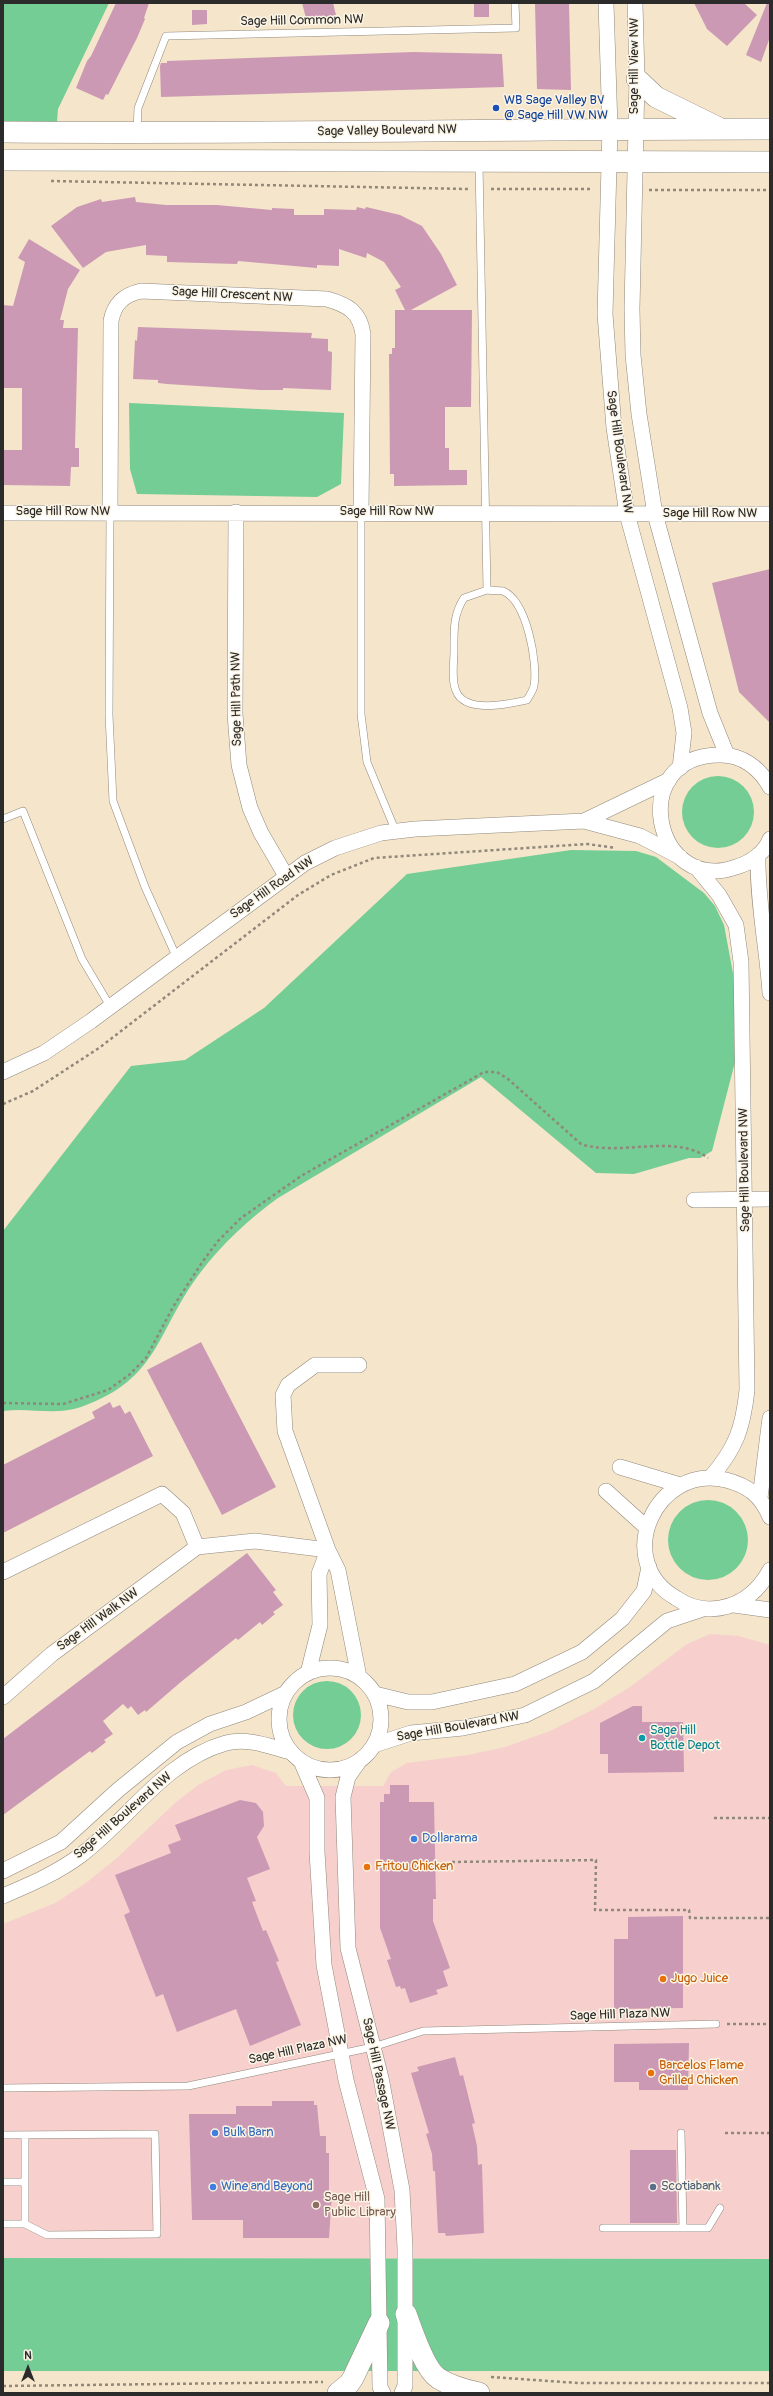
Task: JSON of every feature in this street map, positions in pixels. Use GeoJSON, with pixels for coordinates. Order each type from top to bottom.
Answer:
{"type":"FeatureCollection","features":[{"type":"Feature","properties":{"kind":"street","name":"Sage Hill View NW"},"geometry":{"type":"LineString","coordinates":[[606,3],[610,128]]}},
{"type":"Feature","properties":{"kind":"street","name":"Sage Hill View NW"},"geometry":{"type":"LineString","coordinates":[[635,3],[637,79],[635,129]]}},
{"type":"Feature","properties":{"kind":"street"},"geometry":{"type":"LineString","coordinates":[[637,79],[656,97],[721,130]]}},
{"type":"Feature","properties":{"kind":"street","name":"Sage Valley Boulevard NW"},"geometry":{"type":"LineString","coordinates":[[3,132],[136,133],[610,128],[770,130]]}},
{"type":"Feature","properties":{"kind":"street","name":"Sage Hill Boulevard NW"},"geometry":{"type":"LineString","coordinates":[[610,128],[605,314],[608,369],[614,428],[627,514],[680,708],[684,733],[680,768]]}},
{"type":"Feature","properties":{"kind":"street","name":"Sage Hill Boulevard NW"},"geometry":{"type":"LineString","coordinates":[[635,129],[633,355],[639,414],[655,514],[710,712],[728,755]]}},
{"type":"Feature","properties":{"kind":"street"},"geometry":{"type":"LineString","coordinates":[[3,160],[770,162]]}},
{"type":"Feature","properties":{"kind":"street","name":"Sage Hill Crescent NW"},"geometry":{"type":"LineString","coordinates":[[110,512],[111,322],[116,305],[120,300],[127,295],[141,291],[327,299],[346,305],[353,310],[360,322],[363,334],[360,512]]}},
{"type":"Feature","properties":{"kind":"street","name":"Sage Hill Path NW"},"geometry":{"type":"LineString","coordinates":[[236,512],[235,714],[239,765],[250,808],[261,833],[286,876]]}},
{"type":"Feature","properties":{"kind":"street","name":"Sage Hill Row NW"},"geometry":{"type":"LineString","coordinates":[[3,513],[360,512],[770,514]]}},
{"type":"Feature","properties":{"kind":"street"},"geometry":{"type":"LineString","coordinates":[[768,782],[754,766],[728,755],[708,755],[693,760],[680,768],[670,780],[662,795],[659,812],[662,829],[669,845],[680,857],[696,867],[712,871],[729,870],[745,864],[758,855],[770,840]]}},
{"type":"Feature","properties":{"kind":"street","name":"Sage Hill Road NW"},"geometry":{"type":"LineString","coordinates":[[584,821],[670,780]]}},
{"type":"Feature","properties":{"kind":"street","name":"Sage Hill Road NW"},"geometry":{"type":"LineString","coordinates":[[3,1072],[44,1053],[305,863],[335,848],[381,833],[584,821],[640,836],[680,857]]}},
{"type":"Feature","properties":{"kind":"street"},"geometry":{"type":"LineString","coordinates":[[758,855],[758,884],[768,956],[770,993]]}},
{"type":"Feature","properties":{"kind":"street","name":"Sage Hill Boulevard NW"},"geometry":{"type":"LineString","coordinates":[[696,867],[719,895],[736,925],[741,970],[747,1383],[744,1418],[738,1439],[724,1462],[711,1477]]}},
{"type":"Feature","properties":{"kind":"street"},"geometry":{"type":"LineString","coordinates":[[694,1200],[770,1199]]}},
{"type":"Feature","properties":{"kind":"street"},"geometry":{"type":"LineString","coordinates":[[358,1364],[315,1364],[288,1385],[283,1395],[285,1431],[328,1550],[338,1570],[359,1677]]}},
{"type":"Feature","properties":{"kind":"street"},"geometry":{"type":"LineString","coordinates":[[760,1498],[770,1418]]}},
{"type":"Feature","properties":{"kind":"street"},"geometry":{"type":"LineString","coordinates":[[620,1467],[680,1485]]}},
{"type":"Feature","properties":{"kind":"street"},"geometry":{"type":"LineString","coordinates":[[770,1517],[760,1498],[739,1483],[711,1477],[680,1485],[658,1503],[647,1528],[645,1548],[649,1567],[658,1583],[670,1595],[686,1604],[703,1609],[734,1605],[770,1610]]}},
{"type":"Feature","properties":{"kind":"street"},"geometry":{"type":"LineString","coordinates":[[606,1491],[647,1528]]}},
{"type":"Feature","properties":{"kind":"street"},"geometry":{"type":"LineString","coordinates":[[3,1572],[162,1494],[183,1513],[197,1547],[255,1541],[328,1550]]}},
{"type":"Feature","properties":{"kind":"street","name":"Sage Hill Walk NW"},"geometry":{"type":"LineString","coordinates":[[3,1697],[52,1654],[197,1547]]}},
{"type":"Feature","properties":{"kind":"street"},"geometry":{"type":"LineString","coordinates":[[308,1673],[320,1625],[319,1574],[328,1550]]}},
{"type":"Feature","properties":{"kind":"street"},"geometry":{"type":"LineString","coordinates":[[375,1694],[408,1702],[432,1702],[515,1684],[582,1652],[622,1619],[644,1591],[649,1567]]}},
{"type":"Feature","properties":{"kind":"street"},"geometry":{"type":"LineString","coordinates":[[734,1605],[750,1596],[764,1582],[770,1570]]}},
{"type":"Feature","properties":{"kind":"street","name":"Sage Hill Boulevard NW"},"geometry":{"type":"LineString","coordinates":[[374,1745],[411,1733],[463,1728],[525,1715],[594,1681],[667,1621],[703,1609]]}},
{"type":"Feature","properties":{"kind":"street"},"geometry":{"type":"LineString","coordinates":[[296,1756],[312,1766],[337,1769],[360,1760],[374,1745],[381,1720],[375,1694],[359,1677],[348,1671],[334,1668],[321,1669],[308,1673],[295,1681],[286,1693],[280,1708],[279,1724],[283,1739],[296,1756],[317,1798],[317,1852],[324,1965],[341,2053],[377,2199],[380,2387],[383,2393]]}},
{"type":"Feature","properties":{"kind":"street","name":"Sage Hill Boulevard NW"},"geometry":{"type":"LineString","coordinates":[[3,1871],[61,1842],[118,1790],[177,1742],[210,1724],[246,1712],[286,1693]]}},
{"type":"Feature","properties":{"kind":"street","name":"Sage Hill Boulevard NW"},"geometry":{"type":"LineString","coordinates":[[3,1896],[51,1876],[82,1855],[165,1778],[198,1755],[226,1743],[239,1741],[257,1743],[296,1756]]}},
{"type":"Feature","properties":{"kind":"street","name":"Sage Hill Passage NW"},"geometry":{"type":"LineString","coordinates":[[360,1760],[348,1777],[343,1797],[348,1948],[373,2046],[402,2190],[406,2314],[405,2386],[402,2393]]}},
{"type":"Feature","properties":{"kind":"street"},"geometry":{"type":"LineString","coordinates":[[406,2314],[422,2353],[437,2377],[461,2389],[484,2385]]}},
{"type":"Feature","properties":{"kind":"street"},"geometry":{"type":"LineString","coordinates":[[333,2388],[349,2384],[379,2324]]}},
{"type":"Feature","properties":{"kind":"lane","name":"Sage Hill Common NW"},"geometry":{"type":"LineString","coordinates":[[136,133],[138,108],[166,36],[516,28],[515,3]]}},
{"type":"Feature","properties":{"kind":"lane"},"geometry":{"type":"LineString","coordinates":[[479,161],[488,590]]}},
{"type":"Feature","properties":{"kind":"lane"},"geometry":{"type":"LineString","coordinates":[[110,512],[109,716],[113,801],[145,887],[176,956]]}},
{"type":"Feature","properties":{"kind":"lane"},"geometry":{"type":"LineString","coordinates":[[360,512],[361,714],[367,762],[396,832]]}},
{"type":"Feature","properties":{"kind":"lane"},"geometry":{"type":"LineString","coordinates":[[488,590],[502,591],[516,602],[528,630],[535,668],[534,688],[527,700],[486,707],[468,702],[456,692],[454,682],[454,622],[457,609],[464,598],[488,590]]}},
{"type":"Feature","properties":{"kind":"lane"},"geometry":{"type":"LineString","coordinates":[[3,819],[23,812],[82,959],[110,1006]]}},
{"type":"Feature","properties":{"kind":"lane","name":"Sage Hill Plaza NW"},"geometry":{"type":"LineString","coordinates":[[3,2088],[188,2086],[373,2046],[423,2031],[716,2024]]}},
{"type":"Feature","properties":{"kind":"lane"},"geometry":{"type":"LineString","coordinates":[[681,2133],[683,2228]]}},
{"type":"Feature","properties":{"kind":"lane"},"geometry":{"type":"LineString","coordinates":[[3,2134],[155,2134],[157,2234],[47,2235],[25,2224],[3,2224]]}},
{"type":"Feature","properties":{"kind":"lane"},"geometry":{"type":"LineString","coordinates":[[25,2135],[25,2224]]}},
{"type":"Feature","properties":{"kind":"lane"},"geometry":{"type":"LineString","coordinates":[[3,2182],[25,2182]]}},
{"type":"Feature","properties":{"kind":"lane"},"geometry":{"type":"LineString","coordinates":[[603,2228],[708,2228],[720,2208]]}},
{"type":"Feature","properties":{"kind":"path"},"geometry":{"type":"LineString","coordinates":[[49,181],[480,189],[608,189]]}},
{"type":"Feature","properties":{"kind":"path"},"geometry":{"type":"LineString","coordinates":[[634,190],[770,190]]}},
{"type":"Feature","properties":{"kind":"path"},"geometry":{"type":"LineString","coordinates":[[3,1104],[32,1091],[99,1048],[298,895],[331,874],[374,858],[587,844],[617,848],[620,831]]}},
{"type":"Feature","properties":{"kind":"path"},"geometry":{"type":"LineString","coordinates":[[3,1403],[63,1404],[108,1390],[129,1375],[146,1358],[173,1307],[203,1261],[218,1241],[241,1218],[301,1176],[484,1072],[497,1072],[508,1079],[581,1144],[591,1147],[689,1149],[697,1150],[708,1158]]}},
{"type":"Feature","properties":{"kind":"path"},"geometry":{"type":"LineString","coordinates":[[714,1818],[770,1818]]}},
{"type":"Feature","properties":{"kind":"path"},"geometry":{"type":"LineString","coordinates":[[452,1862],[596,1860],[595,1910],[689,1910],[690,1918],[770,1918]]}},
{"type":"Feature","properties":{"kind":"path"},"geometry":{"type":"LineString","coordinates":[[716,2024],[770,2024]]}},
{"type":"Feature","properties":{"kind":"path"},"geometry":{"type":"LineString","coordinates":[[725,2133],[770,2132]]}},
{"type":"Feature","properties":{"kind":"path"},"geometry":{"type":"LineString","coordinates":[[484,2385],[578,2383],[770,2383]]}},
{"type":"Feature","properties":{"kind":"path"},"geometry":{"type":"LineString","coordinates":[[3,2386],[333,2388]]}},
{"type":"Feature","properties":{"kind":"shaded area"},"geometry":{"type":"Polygon","coordinates":[[[710,1634],[739,1636],[770,1645],[770,2259],[3,2258],[3,1924],[55,1903],[86,1883],[118,1857],[175,1803],[198,1785],[226,1770],[252,1765],[276,1773],[286,1786],[383,1786],[391,1772],[407,1763],[468,1755],[505,1747],[550,1731],[594,1709],[630,1687],[687,1644],[710,1634]]]}},
{"type":"Feature","properties":{"kind":"green space"},"geometry":{"type":"Polygon","coordinates":[[[3,3],[109,3],[58,109],[57,122],[3,121],[3,3]]]}},
{"type":"Feature","properties":{"kind":"green space"},"geometry":{"type":"Polygon","coordinates":[[[129,403],[344,413],[341,484],[317,497],[137,494],[130,469],[129,403]]]}},
{"type":"Feature","properties":{"kind":"green space"},"geometry":{"type":"Polygon","coordinates":[[[718,776],[732,779],[744,786],[751,798],[754,812],[751,826],[744,838],[732,845],[718,848],[704,845],[692,838],[685,826],[682,812],[685,798],[692,786],[704,779],[718,776]]]}},
{"type":"Feature","properties":{"kind":"green space"},"geometry":{"type":"Polygon","coordinates":[[[571,850],[636,851],[656,857],[704,893],[715,906],[724,925],[735,984],[736,1058],[712,1151],[700,1158],[689,1158],[634,1174],[596,1173],[481,1077],[278,1198],[246,1223],[217,1252],[200,1273],[185,1294],[154,1351],[142,1368],[127,1382],[107,1396],[71,1410],[3,1411],[3,1231],[131,1066],[185,1060],[264,1008],[407,874],[571,850]]]}},
{"type":"Feature","properties":{"kind":"green space"},"geometry":{"type":"Polygon","coordinates":[[[708,1500],[723,1503],[736,1512],[745,1525],[748,1540],[745,1555],[736,1568],[723,1577],[708,1580],[693,1577],[680,1568],[671,1555],[668,1540],[671,1525],[680,1512],[693,1503],[708,1500]]]}},
{"type":"Feature","properties":{"kind":"green space"},"geometry":{"type":"Polygon","coordinates":[[[327,1681],[340,1684],[351,1691],[358,1702],[361,1715],[358,1728],[351,1739],[340,1746],[327,1749],[314,1746],[303,1739],[296,1728],[293,1715],[296,1702],[303,1691],[314,1684],[327,1681]]]}},
{"type":"Feature","properties":{"kind":"green space"},"geometry":{"type":"Polygon","coordinates":[[[3,2258],[770,2259],[770,2371],[3,2371],[3,2258]]]}},
{"type":"Feature","properties":{"kind":"building"},"geometry":{"type":"Polygon","coordinates":[[[116,3],[149,3],[144,18],[145,19],[137,38],[108,95],[106,94],[103,100],[76,88],[87,61],[91,56],[116,3]]]}},
{"type":"Feature","properties":{"kind":"building"},"geometry":{"type":"Polygon","coordinates":[[[302,3],[333,3],[336,15],[307,22],[302,3]]]}},
{"type":"Feature","properties":{"kind":"building"},"geometry":{"type":"Polygon","coordinates":[[[474,3],[489,3],[489,17],[474,17],[474,3]]]}},
{"type":"Feature","properties":{"kind":"building"},"geometry":{"type":"Polygon","coordinates":[[[535,3],[569,3],[571,90],[537,89],[535,3]]]}},
{"type":"Feature","properties":{"kind":"building"},"geometry":{"type":"Polygon","coordinates":[[[694,3],[744,3],[757,15],[727,46],[707,29],[694,3]]]}},
{"type":"Feature","properties":{"kind":"building"},"geometry":{"type":"Polygon","coordinates":[[[767,3],[770,3],[770,37],[761,62],[746,55],[767,3]]]}},
{"type":"Feature","properties":{"kind":"building"},"geometry":{"type":"Polygon","coordinates":[[[192,10],[207,10],[207,24],[192,25],[192,10]]]}},
{"type":"Feature","properties":{"kind":"building"},"geometry":{"type":"Polygon","coordinates":[[[413,52],[502,54],[504,87],[161,97],[160,66],[161,63],[167,63],[167,61],[413,52]]]}},
{"type":"Feature","properties":{"kind":"building"},"geometry":{"type":"Polygon","coordinates":[[[135,197],[136,202],[166,205],[217,205],[272,210],[272,208],[294,209],[294,215],[324,215],[324,209],[356,210],[357,207],[365,209],[366,207],[400,215],[422,226],[441,254],[457,285],[411,310],[472,310],[471,407],[445,407],[445,448],[449,448],[449,470],[467,470],[467,485],[394,486],[394,474],[390,474],[389,354],[392,354],[392,348],[395,348],[395,310],[405,310],[395,290],[401,287],[384,262],[367,253],[366,258],[339,249],[339,266],[317,265],[317,268],[238,261],[237,264],[167,262],[167,256],[146,255],[146,245],[106,252],[83,268],[51,226],[77,207],[101,199],[102,202],[135,197]]]}},
{"type":"Feature","properties":{"kind":"building"},"geometry":{"type":"Polygon","coordinates":[[[29,239],[80,270],[68,289],[60,320],[64,320],[63,328],[78,328],[75,448],[79,448],[79,467],[71,467],[70,486],[3,485],[3,450],[22,450],[22,388],[3,388],[3,305],[13,306],[25,262],[18,258],[29,239]]]}},
{"type":"Feature","properties":{"kind":"building"},"geometry":{"type":"Polygon","coordinates":[[[138,327],[312,333],[311,338],[328,339],[328,351],[332,352],[331,390],[283,388],[283,390],[260,390],[167,384],[158,383],[158,380],[133,379],[135,340],[137,341],[138,327]]]}},
{"type":"Feature","properties":{"kind":"building"},"geometry":{"type":"Polygon","coordinates":[[[770,569],[770,723],[739,692],[712,583],[770,569]]]}},
{"type":"Feature","properties":{"kind":"building"},"geometry":{"type":"Polygon","coordinates":[[[201,1342],[276,1487],[222,1515],[147,1370],[201,1342]]]}},
{"type":"Feature","properties":{"kind":"building"},"geometry":{"type":"Polygon","coordinates":[[[110,1402],[113,1408],[120,1405],[125,1414],[130,1411],[153,1456],[3,1533],[3,1465],[95,1418],[92,1412],[110,1402]]]}},
{"type":"Feature","properties":{"kind":"building"},"geometry":{"type":"Polygon","coordinates":[[[247,1553],[276,1590],[273,1592],[283,1605],[273,1612],[275,1614],[262,1625],[260,1622],[238,1640],[236,1638],[146,1712],[145,1710],[138,1715],[131,1706],[128,1709],[123,1704],[103,1721],[113,1734],[104,1740],[106,1742],[92,1753],[90,1751],[3,1815],[3,1739],[247,1553]]]}},
{"type":"Feature","properties":{"kind":"building","name":"Sage Hill Bottle Depot"},"geometry":{"type":"Polygon","coordinates":[[[633,1706],[642,1706],[642,1722],[683,1722],[684,1772],[608,1773],[608,1754],[600,1754],[600,1723],[633,1706]]]}},
{"type":"Feature","properties":{"kind":"building"},"geometry":{"type":"Polygon","coordinates":[[[390,1785],[409,1785],[409,1802],[434,1802],[436,1899],[433,1899],[433,1921],[450,1968],[443,1971],[448,1986],[436,1990],[438,1994],[410,2003],[405,1988],[401,1989],[400,1986],[396,1987],[387,1960],[391,1959],[380,1928],[380,1802],[384,1802],[384,1794],[390,1794],[390,1785]]]}},
{"type":"Feature","properties":{"kind":"building"},"geometry":{"type":"Polygon","coordinates":[[[240,1800],[256,1803],[263,1812],[264,1826],[257,1837],[270,1869],[247,1878],[256,1901],[252,1902],[263,1931],[266,1930],[279,1961],[276,1962],[301,2025],[250,2046],[236,2009],[177,2032],[163,1994],[156,1997],[124,1915],[130,1912],[115,1875],[171,1853],[168,1845],[181,1840],[175,1825],[240,1800]]]}},
{"type":"Feature","properties":{"kind":"building"},"geometry":{"type":"Polygon","coordinates":[[[683,1916],[683,2008],[614,2009],[614,1939],[628,1939],[628,1917],[683,1916]]]}},
{"type":"Feature","properties":{"kind":"building","name":"Barcelos Flame Grilled Chicken"},"geometry":{"type":"Polygon","coordinates":[[[689,2043],[688,2090],[639,2090],[639,2082],[614,2082],[614,2044],[689,2043]]]}},
{"type":"Feature","properties":{"kind":"building"},"geometry":{"type":"Polygon","coordinates":[[[455,2057],[460,2076],[463,2075],[475,2123],[472,2124],[477,2146],[478,2165],[482,2164],[484,2233],[446,2236],[445,2233],[438,2233],[435,2171],[433,2171],[432,2154],[426,2134],[429,2133],[411,2073],[419,2071],[417,2067],[455,2057]]]}},
{"type":"Feature","properties":{"kind":"building"},"geometry":{"type":"Polygon","coordinates":[[[272,2101],[314,2101],[314,2105],[317,2105],[320,2136],[326,2136],[326,2153],[329,2153],[329,2194],[332,2194],[329,2238],[243,2238],[243,2220],[192,2220],[189,2114],[236,2114],[236,2106],[272,2106],[272,2101]]]}},
{"type":"Feature","properties":{"kind":"building","name":"Scotiabank"},"geometry":{"type":"Polygon","coordinates":[[[630,2150],[676,2150],[677,2223],[630,2223],[630,2150]]]}},
{"type":"Feature","properties":{"kind":"place","name":"WB Sage Valley BV @ Sage Hill VW NW"},"geometry":{"type":"Point","coordinates":[496,108]}},
{"type":"Feature","properties":{"kind":"place","name":"Sage Hill Bottle Depot"},"geometry":{"type":"Point","coordinates":[642,1738]}},
{"type":"Feature","properties":{"kind":"place","name":"Dollarama"},"geometry":{"type":"Point","coordinates":[414,1839]}},
{"type":"Feature","properties":{"kind":"place","name":"Fritou Chicken"},"geometry":{"type":"Point","coordinates":[367,1867]}},
{"type":"Feature","properties":{"kind":"place","name":"Jugo Juice"},"geometry":{"type":"Point","coordinates":[663,1979]}},
{"type":"Feature","properties":{"kind":"place","name":"Barcelos Flame Grilled Chicken"},"geometry":{"type":"Point","coordinates":[651,2073]}},
{"type":"Feature","properties":{"kind":"place","name":"Bulk Barn"},"geometry":{"type":"Point","coordinates":[215,2133]}},
{"type":"Feature","properties":{"kind":"place","name":"Wine and Beyond"},"geometry":{"type":"Point","coordinates":[213,2187]}},
{"type":"Feature","properties":{"kind":"place","name":"Scotiabank"},"geometry":{"type":"Point","coordinates":[653,2187]}},
{"type":"Feature","properties":{"kind":"place","name":"Sage Hill Public Library"},"geometry":{"type":"Point","coordinates":[316,2205]}}]}
